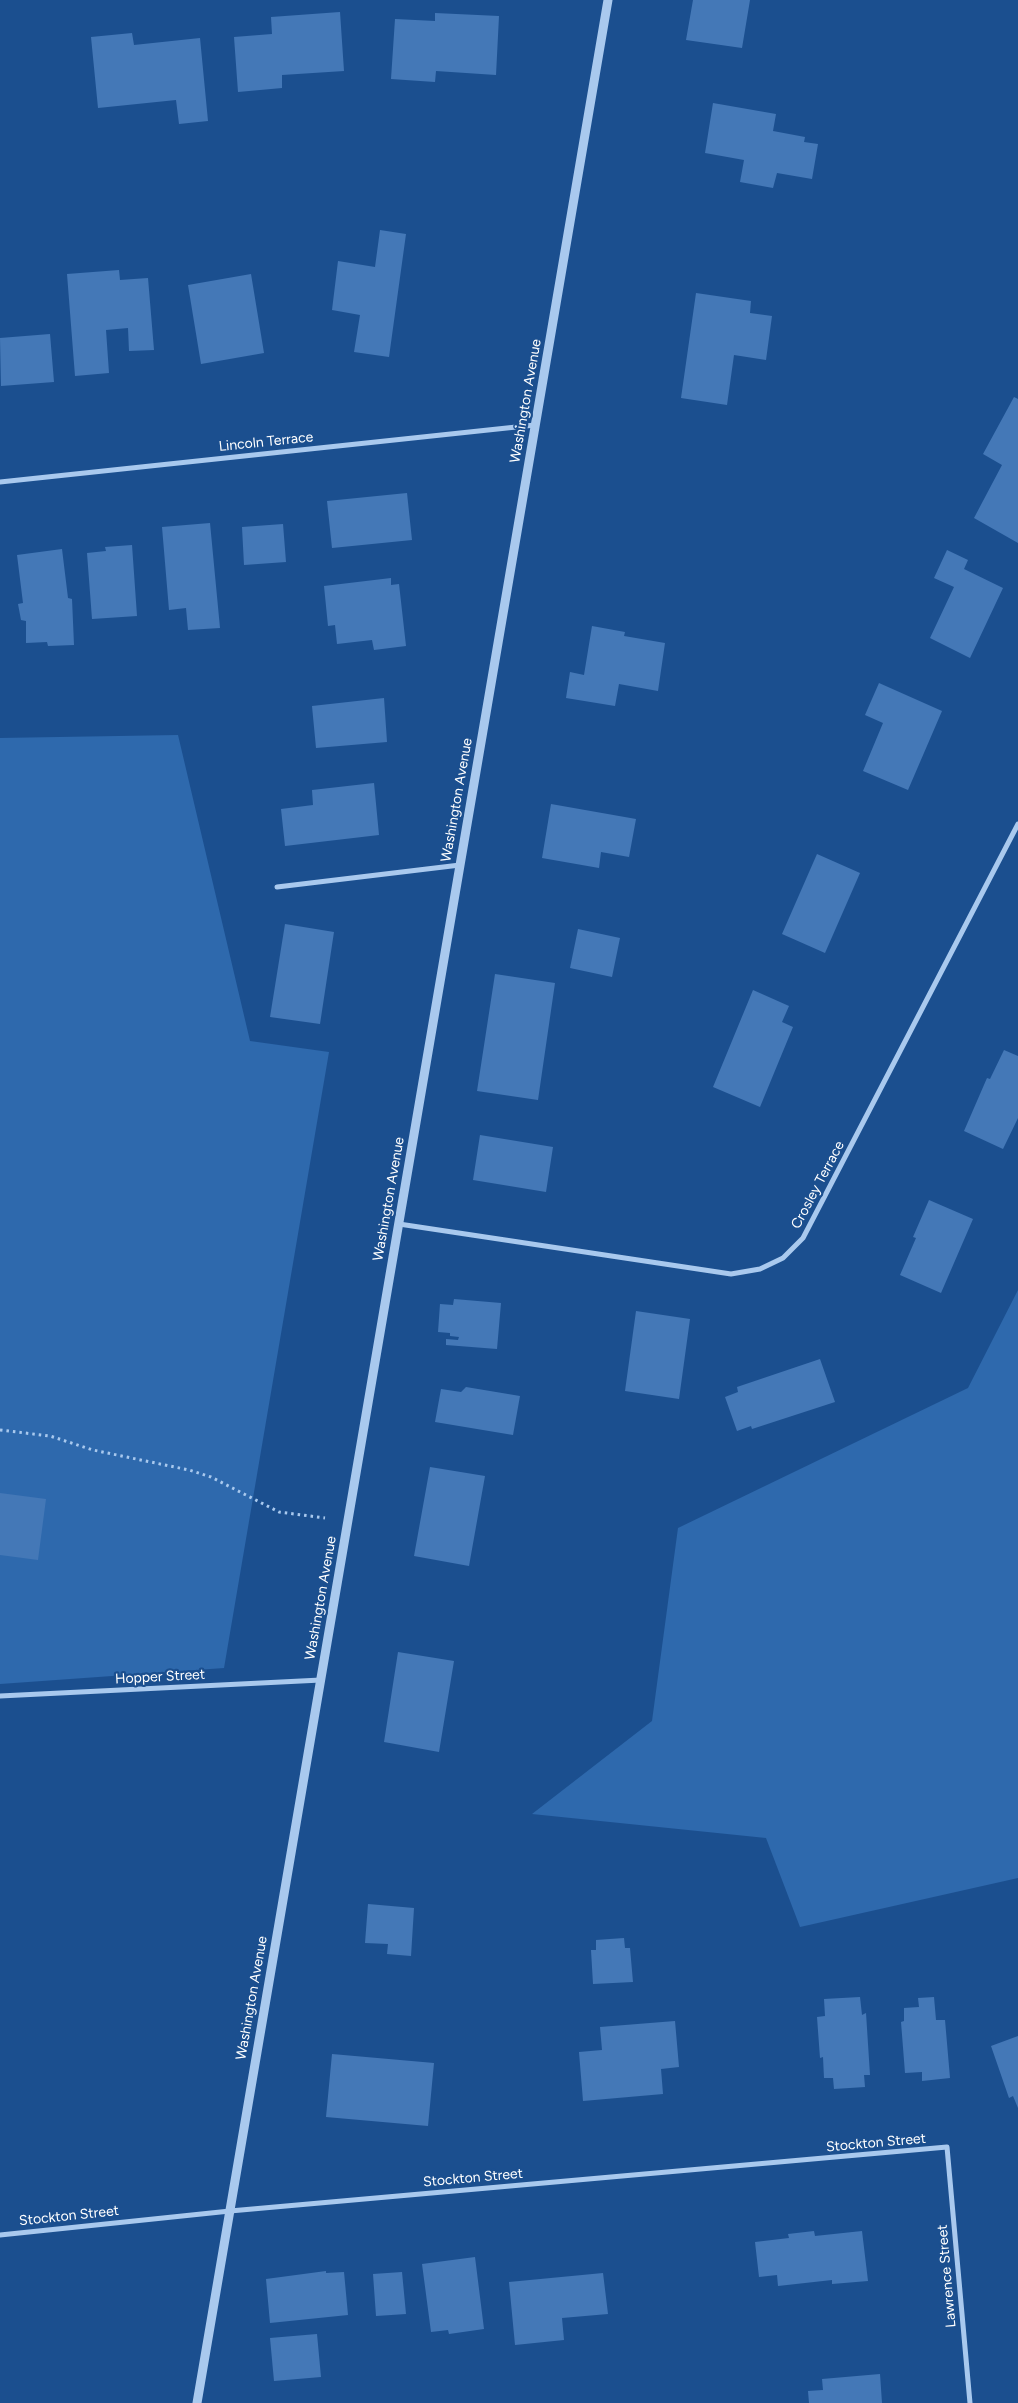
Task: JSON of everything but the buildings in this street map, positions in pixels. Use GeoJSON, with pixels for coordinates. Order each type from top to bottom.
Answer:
{"type":"FeatureCollection","features":[{"type":"Feature","properties":{"kind":"street","name":"Washington Avenue"},"geometry":{"type":"LineString","coordinates":[[196,2403],[608,0]]}},
{"type":"Feature","properties":{"kind":"street","name":"Lincoln Terrace"},"geometry":{"type":"LineString","coordinates":[[0,482],[535,425]]}},
{"type":"Feature","properties":{"kind":"street","name":"Crosley Terrace"},"geometry":{"type":"LineString","coordinates":[[399,1224],[731,1274],[760,1269],[783,1258],[803,1238],[1018,824]]}},
{"type":"Feature","properties":{"kind":"street"},"geometry":{"type":"LineString","coordinates":[[277,887],[460,865]]}},
{"type":"Feature","properties":{"kind":"street","name":"Hopper Street"},"geometry":{"type":"LineString","coordinates":[[0,1696],[321,1680]]}},
{"type":"Feature","properties":{"kind":"street","name":"Stockton Street"},"geometry":{"type":"LineString","coordinates":[[0,2235],[230,2211],[947,2148]]}},
{"type":"Feature","properties":{"kind":"street","name":"Lawrence Street"},"geometry":{"type":"LineString","coordinates":[[947,2148],[970,2403]]}},
{"type":"Feature","properties":{"kind":"path"},"geometry":{"type":"LineString","coordinates":[[0,1430],[50,1436],[93,1450],[189,1470],[211,1477],[279,1512],[348,1521]]}},
{"type":"Feature","properties":{"kind":"shaded area"},"geometry":{"type":"Polygon","coordinates":[[[178,735],[250,1041],[329,1052],[224,1668],[0,1684],[0,738],[178,735]]]}},
{"type":"Feature","properties":{"kind":"shaded area"},"geometry":{"type":"Polygon","coordinates":[[[1018,1290],[1018,1878],[800,1927],[766,1838],[532,1814],[652,1721],[678,1528],[968,1388],[1018,1290]]]}}]}
